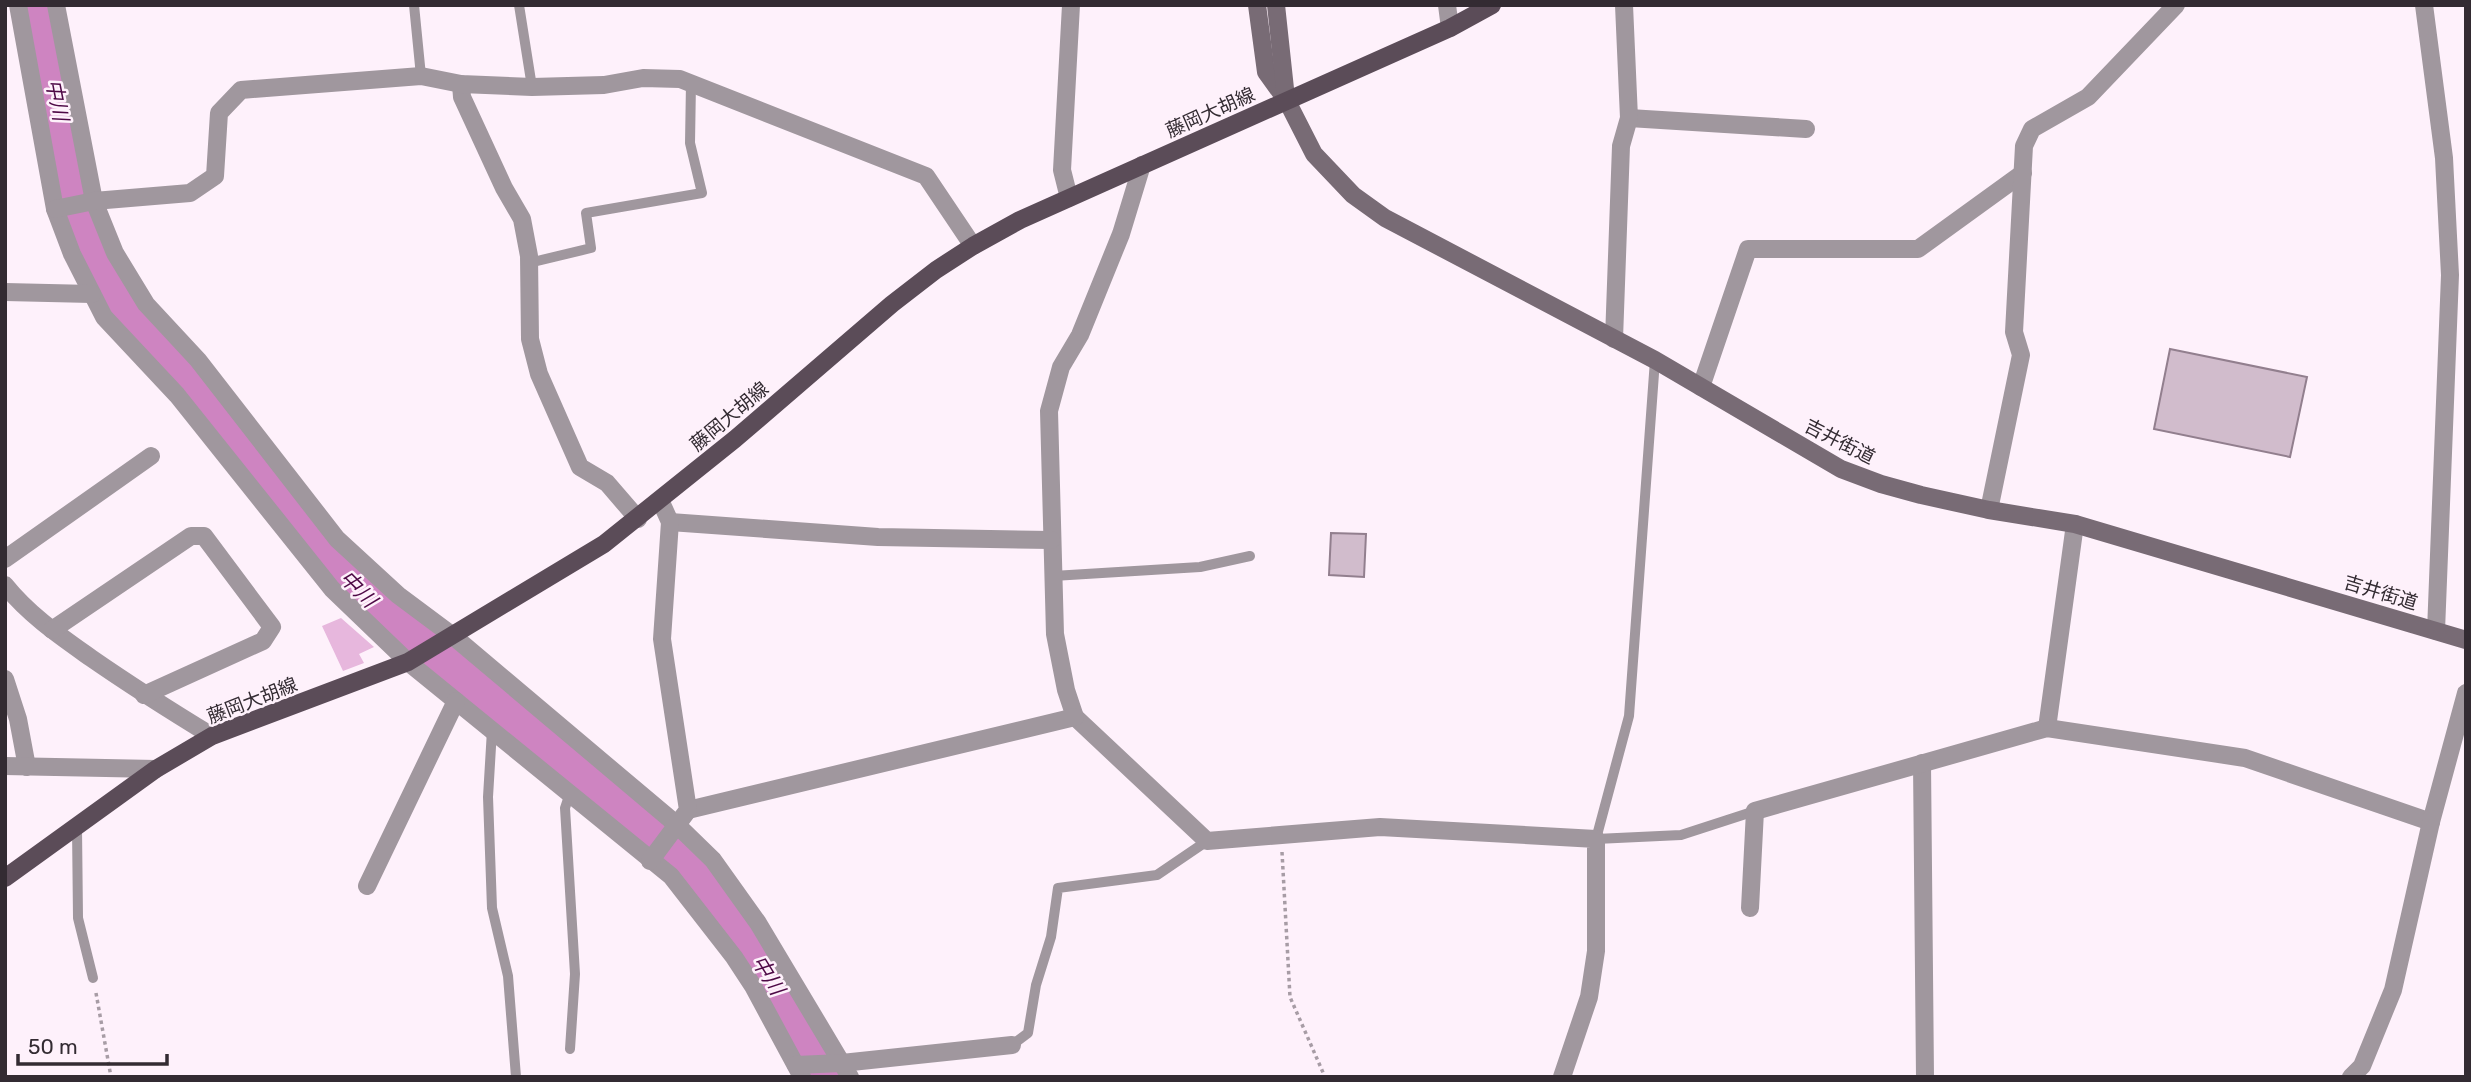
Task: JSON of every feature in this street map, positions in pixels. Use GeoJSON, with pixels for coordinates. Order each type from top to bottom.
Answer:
{"type":"FeatureCollection","features":[{"type":"Feature","properties":{"kind":"main road"},"geometry":{"type":"LineString","coordinates":[[1258,5],[1266,72],[1287,101]]}},
{"type":"Feature","properties":{"kind":"main road"},"geometry":{"type":"LineString","coordinates":[[1276,5],[1287,101]]}},
{"type":"Feature","properties":{"kind":"main road","name":"藤岡大胡線"},"geometry":{"type":"LineString","coordinates":[[5,878],[156,769],[212,736],[416,657],[604,544],[638,519],[892,304],[973,246],[1069,198],[1450,28],[1492,5]]}},
{"type":"Feature","properties":{"kind":"main road","name":"吉井街道"},"geometry":{"type":"LineString","coordinates":[[1287,101],[1314,154],[1353,195],[1374,210],[1501,281],[1655,360],[1841,469],[1911,492],[1989,510],[2075,524],[2466,640]]}},
{"type":"Feature","properties":{"kind":"street"},"geometry":{"type":"LineString","coordinates":[[18,5],[55,209],[72,254],[104,317],[177,395],[332,589],[416,657],[456,701],[671,876],[734,957],[753,986],[799,1071],[846,1070],[1012,1045]]}},
{"type":"Feature","properties":{"kind":"street"},"geometry":{"type":"LineString","coordinates":[[56,5],[94,201],[115,253],[146,303],[198,360],[337,539],[448,638],[682,817],[758,923],[846,1070]]}},
{"type":"Feature","properties":{"kind":"street"},"geometry":{"type":"LineString","coordinates":[[1069,198],[1062,170],[1071,5]]}},
{"type":"Feature","properties":{"kind":"street"},"geometry":{"type":"LineString","coordinates":[[1447,5],[1450,28]]}},
{"type":"Feature","properties":{"kind":"street"},"geometry":{"type":"LineString","coordinates":[[1614,339],[1621,146],[1629,118],[1624,5]]}},
{"type":"Feature","properties":{"kind":"street"},"geometry":{"type":"LineString","coordinates":[[1989,510],[2021,355],[2014,332],[2024,146],[2032,129],[2088,97],[2176,5]]}},
{"type":"Feature","properties":{"kind":"street"},"geometry":{"type":"LineString","coordinates":[[2424,5],[2444,158],[2450,275],[2436,631]]}},
{"type":"Feature","properties":{"kind":"street"},"geometry":{"type":"LineString","coordinates":[[55,209],[94,201],[190,193],[215,176],[219,113],[241,90],[421,76],[461,84],[532,87],[604,85],[643,78],[680,79],[926,176],[973,246]]}},
{"type":"Feature","properties":{"kind":"street"},"geometry":{"type":"LineString","coordinates":[[461,84],[462,97],[504,188],[522,219],[529,262],[530,339],[539,374],[580,467],[607,483],[638,519]]}},
{"type":"Feature","properties":{"kind":"street"},"geometry":{"type":"LineString","coordinates":[[1629,118],[1806,129]]}},
{"type":"Feature","properties":{"kind":"street"},"geometry":{"type":"LineString","coordinates":[[1142,165],[1121,234],[1080,335],[1061,367],[1049,411],[1055,635],[1063,677],[1075,717],[1207,841],[1380,827],[1596,839],[1596,951],[1589,997],[1562,1077]]}},
{"type":"Feature","properties":{"kind":"street"},"geometry":{"type":"LineString","coordinates":[[1701,387],[1748,250],[1918,249],[2022,173]]}},
{"type":"Feature","properties":{"kind":"street"},"geometry":{"type":"LineString","coordinates":[[5,292],[92,294]]}},
{"type":"Feature","properties":{"kind":"street"},"geometry":{"type":"LineString","coordinates":[[5,559],[151,456]]}},
{"type":"Feature","properties":{"kind":"street"},"geometry":{"type":"LineString","coordinates":[[660,500],[670,522],[663,639],[682,817]]}},
{"type":"Feature","properties":{"kind":"street"},"geometry":{"type":"LineString","coordinates":[[670,522],[878,537],[1051,540]]}},
{"type":"Feature","properties":{"kind":"street"},"geometry":{"type":"LineString","coordinates":[[2048,728],[2075,524]]}},
{"type":"Feature","properties":{"kind":"street"},"geometry":{"type":"LineString","coordinates":[[52,630],[191,536],[204,536],[272,627],[263,641],[144,695]]}},
{"type":"Feature","properties":{"kind":"street"},"geometry":{"type":"LineString","coordinates":[[9,599],[20,604],[144,695],[212,736]]}},
{"type":"Feature","properties":{"kind":"street"},"geometry":{"type":"LineString","coordinates":[[5,679],[18,719],[26,767]]}},
{"type":"Feature","properties":{"kind":"street"},"geometry":{"type":"LineString","coordinates":[[2358,1073],[2393,990],[2431,822],[2466,692]]}},
{"type":"Feature","properties":{"kind":"street"},"geometry":{"type":"LineString","coordinates":[[368,886],[456,701]]}},
{"type":"Feature","properties":{"kind":"street"},"geometry":{"type":"LineString","coordinates":[[650,861],[682,817],[1075,717]]}},
{"type":"Feature","properties":{"kind":"street"},"geometry":{"type":"LineString","coordinates":[[1750,908],[1755,811],[2048,728],[2245,758],[2431,822]]}},
{"type":"Feature","properties":{"kind":"street"},"geometry":{"type":"LineString","coordinates":[[1922,764],[1925,1077]]}},
{"type":"Feature","properties":{"kind":"street"},"geometry":{"type":"LineString","coordinates":[[5,766],[156,769]]}},
{"type":"Feature","properties":{"kind":"lane"},"geometry":{"type":"LineString","coordinates":[[414,5],[421,76]]}},
{"type":"Feature","properties":{"kind":"lane"},"geometry":{"type":"LineString","coordinates":[[519,5],[532,87]]}},
{"type":"Feature","properties":{"kind":"lane"},"geometry":{"type":"LineString","coordinates":[[529,262],[591,248],[586,213],[702,192],[690,143],[691,83]]}},
{"type":"Feature","properties":{"kind":"lane"},"geometry":{"type":"LineString","coordinates":[[1655,360],[1629,716],[1596,839],[1681,835],[1755,811]]}},
{"type":"Feature","properties":{"kind":"lane"},"geometry":{"type":"LineString","coordinates":[[1053,576],[1200,567],[1250,556]]}},
{"type":"Feature","properties":{"kind":"lane"},"geometry":{"type":"LineString","coordinates":[[492,730],[488,797],[492,908],[508,976],[516,1077]]}},
{"type":"Feature","properties":{"kind":"lane"},"geometry":{"type":"LineString","coordinates":[[570,793],[565,808],[575,974],[570,1049]]}},
{"type":"Feature","properties":{"kind":"lane"},"geometry":{"type":"LineString","coordinates":[[77,828],[78,918],[93,978]]}},
{"type":"Feature","properties":{"kind":"lane"},"geometry":{"type":"LineString","coordinates":[[1012,1045],[1028,1033],[1036,985],[1051,937],[1058,888],[1157,875],[1207,841]]}},
{"type":"Feature","properties":{"kind":"path"},"geometry":{"type":"LineString","coordinates":[[1281,835],[1290,997],[1325,1077]]}},
{"type":"Feature","properties":{"kind":"path"},"geometry":{"type":"LineString","coordinates":[[93,978],[111,1077]]}},
{"type":"Feature","properties":{"kind":"shaded area"},"geometry":{"type":"Polygon","coordinates":[[[341,618],[374,647],[359,654],[364,663],[343,671],[322,626],[341,618]]]}},
{"type":"Feature","properties":{"kind":"building"},"geometry":{"type":"Polygon","coordinates":[[[2170,349],[2307,377],[2290,457],[2154,429],[2170,349]]]}},
{"type":"Feature","properties":{"kind":"building"},"geometry":{"type":"Polygon","coordinates":[[[1331,533],[1366,534],[1364,577],[1329,575],[1331,533]]]}},
{"type":"Feature","properties":{"kind":"waterway","name":"中川"},"geometry":{"type":"LineString","coordinates":[[39,5],[80,217],[100,269],[121,305],[210,400],[230,439],[284,501],[322,554],[382,612],[627,811],[682,862],[724,908],[776,986],[827,1077]]}}]}
